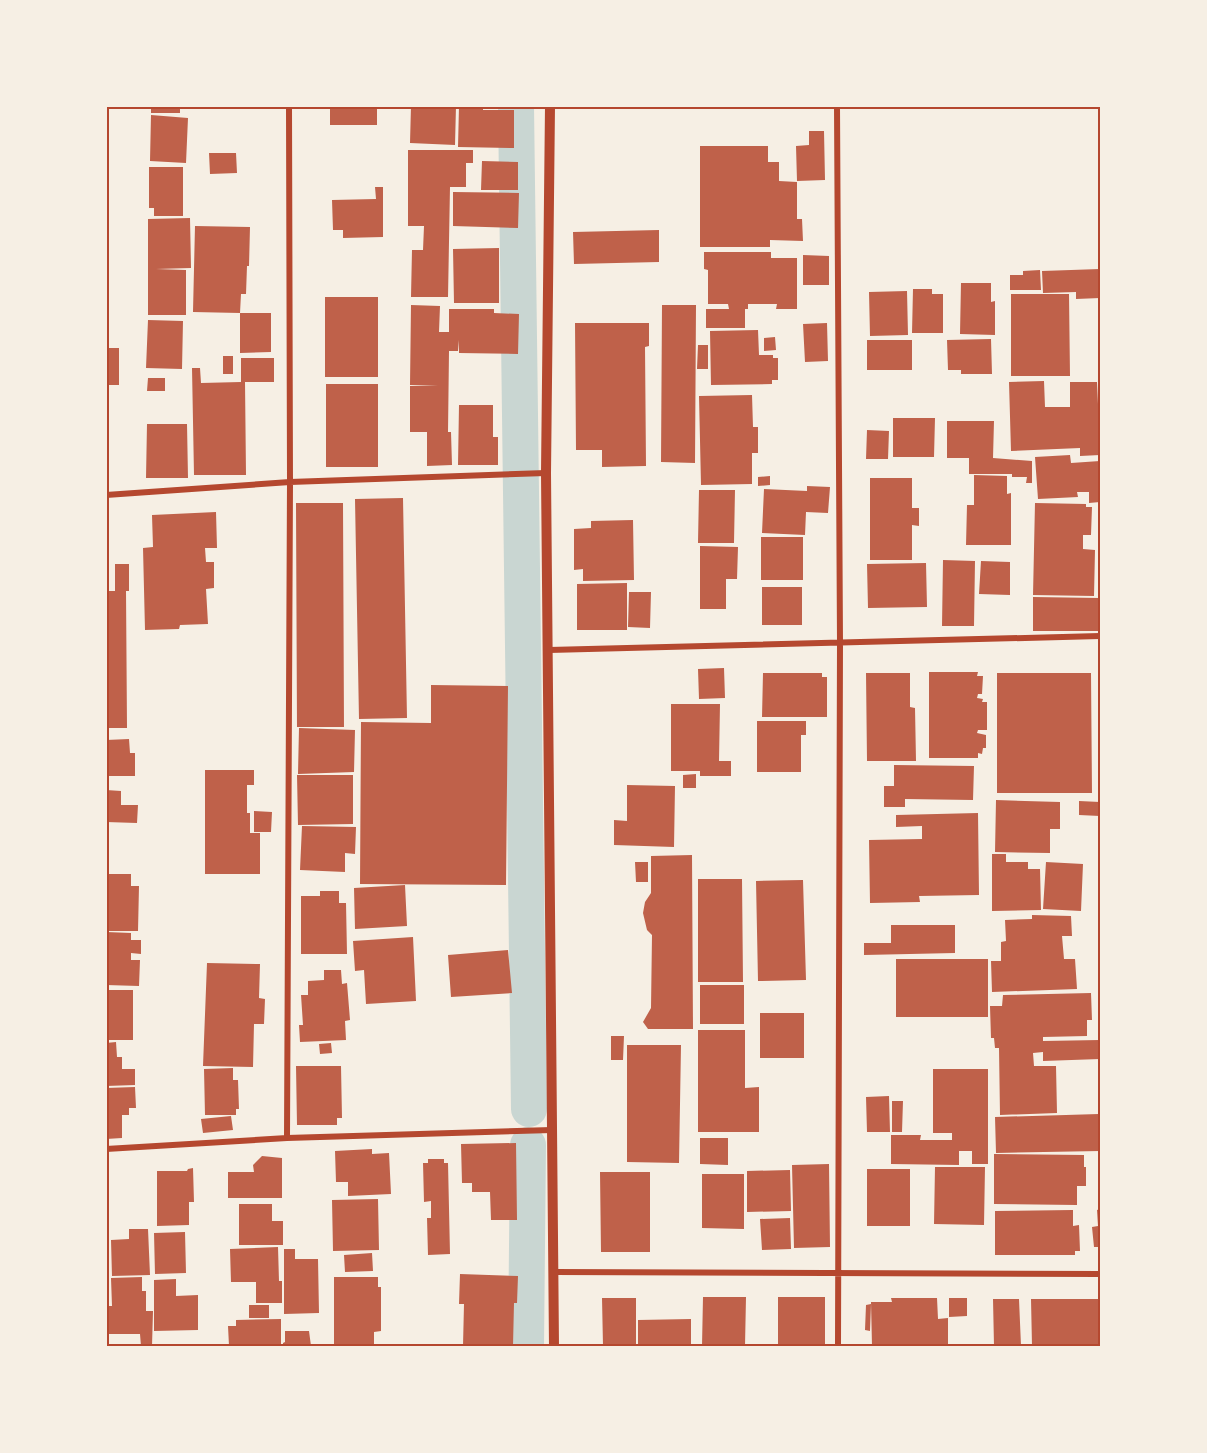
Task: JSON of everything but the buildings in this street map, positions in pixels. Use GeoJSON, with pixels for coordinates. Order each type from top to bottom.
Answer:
{"type":"FeatureCollection","features":[{"type":"Feature","properties":{"kind":"street"},"geometry":{"type":"LineString","coordinates":[[287,1138],[289,106]]}},
{"type":"Feature","properties":{"kind":"street"},"geometry":{"type":"LineString","coordinates":[[550,106],[546,473],[554,1347]]}},
{"type":"Feature","properties":{"kind":"street"},"geometry":{"type":"LineString","coordinates":[[837,106],[840,642],[838,1347]]}},
{"type":"Feature","properties":{"kind":"street"},"geometry":{"type":"LineString","coordinates":[[106,495],[290,482],[546,473]]}},
{"type":"Feature","properties":{"kind":"street"},"geometry":{"type":"LineString","coordinates":[[549,650],[1101,636]]}},
{"type":"Feature","properties":{"kind":"street"},"geometry":{"type":"LineString","coordinates":[[106,1149],[287,1138],[552,1130]]}},
{"type":"Feature","properties":{"kind":"street"},"geometry":{"type":"LineString","coordinates":[[554,1272],[1101,1274]]}},
{"type":"Feature","properties":{"kind":"waterway"},"geometry":{"type":"LineString","coordinates":[[516,106],[529,1109]]}},
{"type":"Feature","properties":{"kind":"waterway"},"geometry":{"type":"LineString","coordinates":[[526,1346],[528,1145]]}}]}
